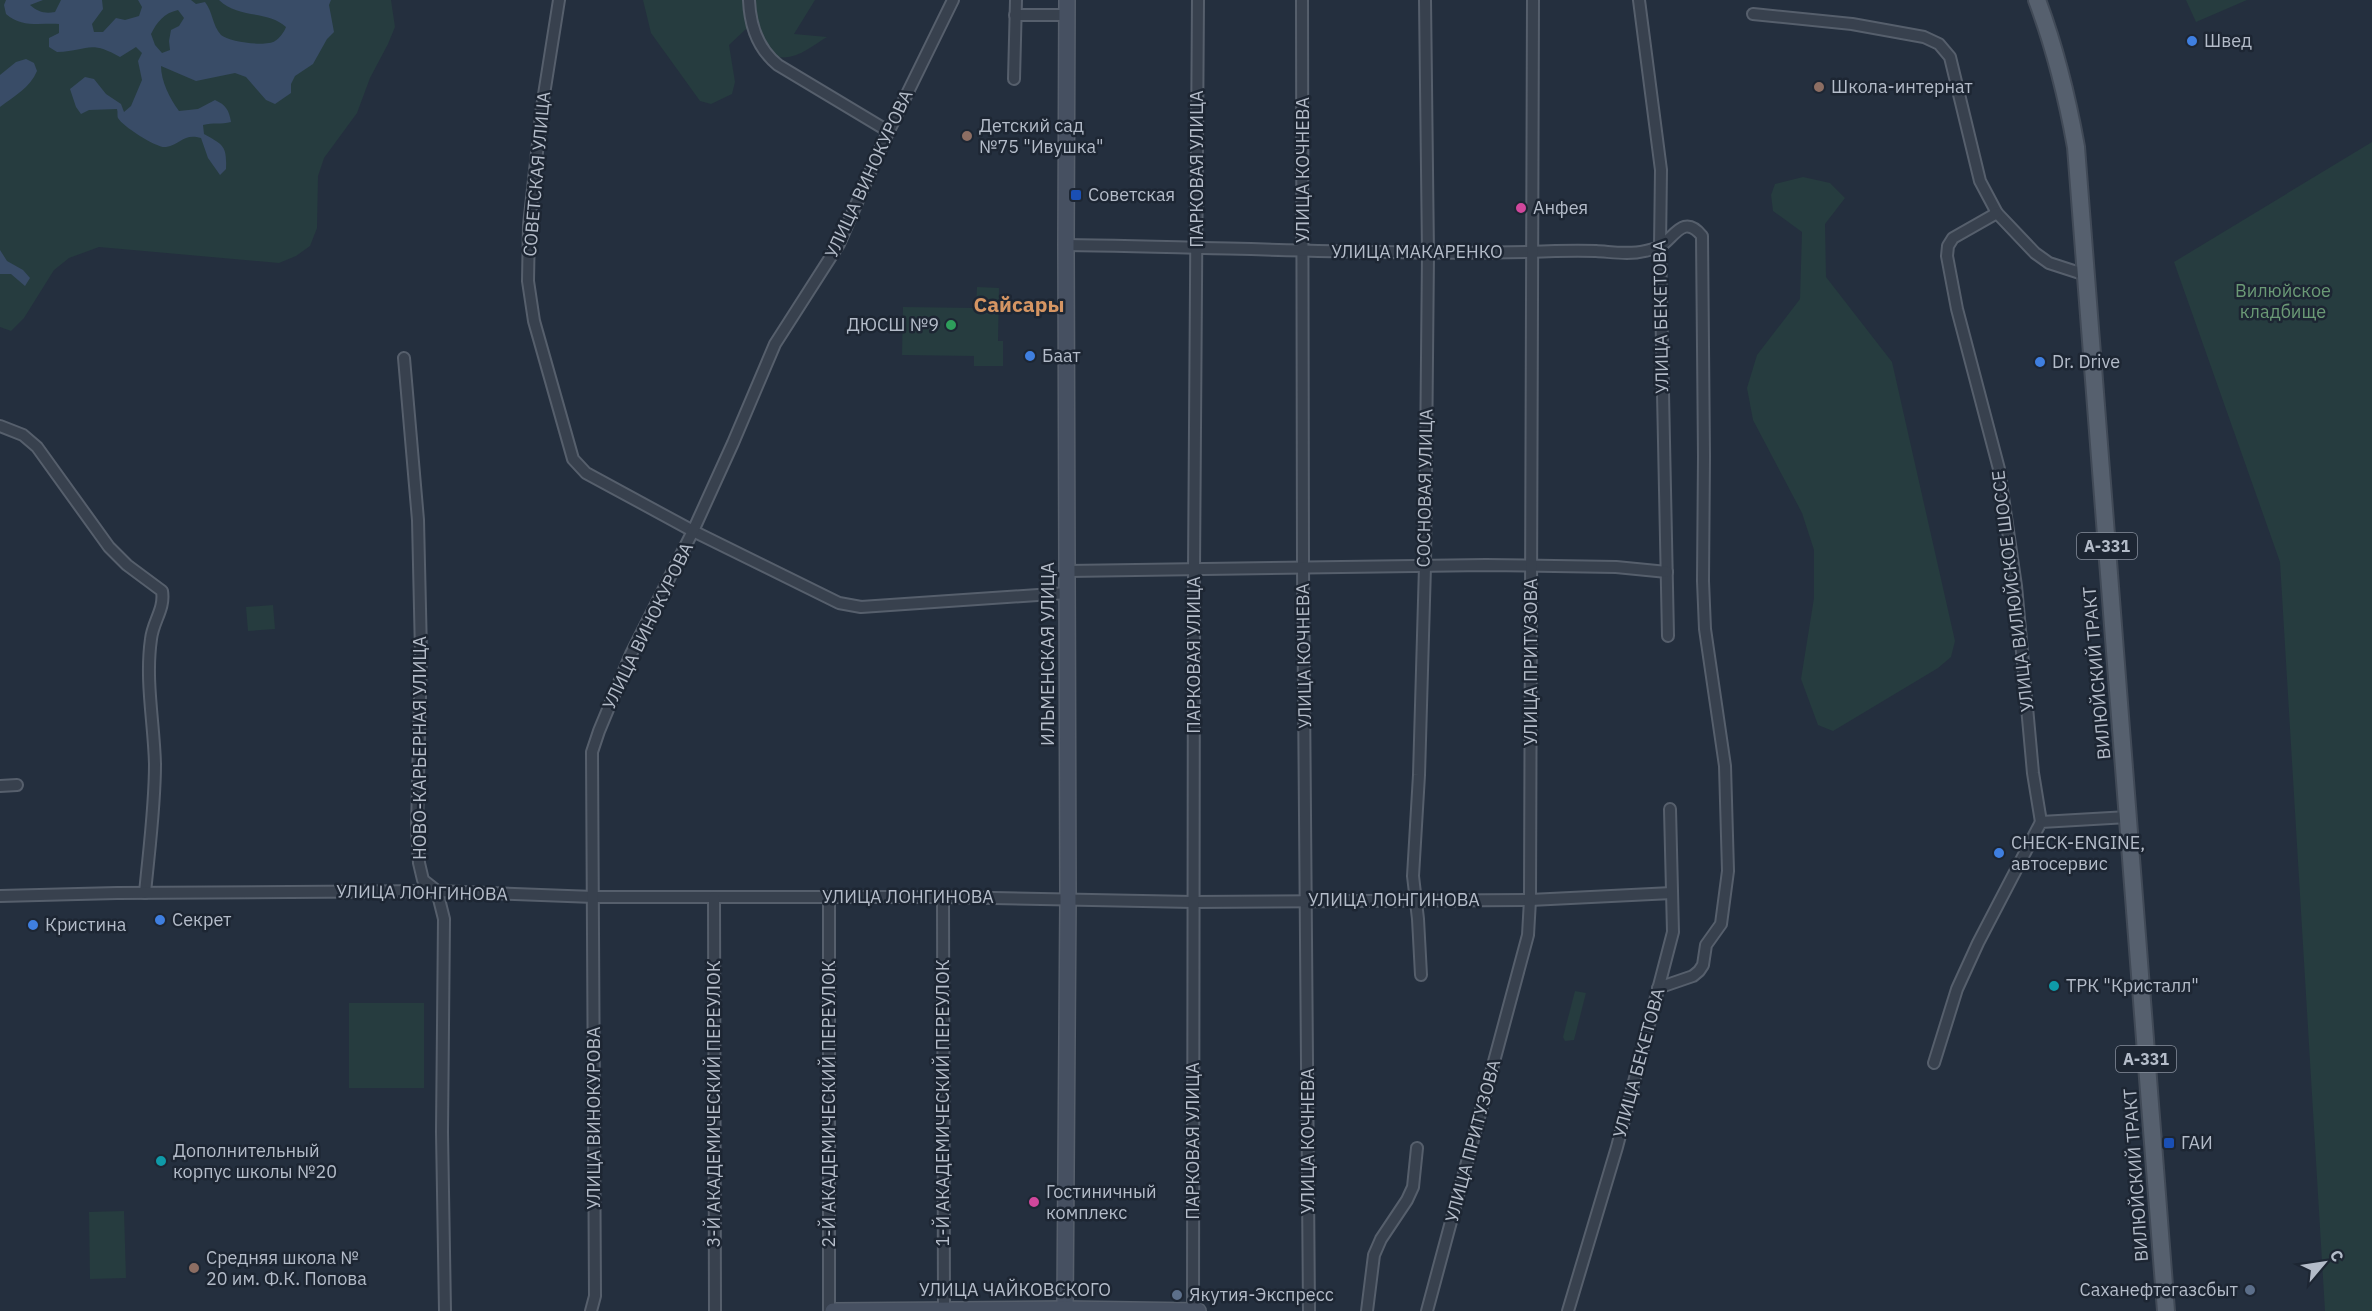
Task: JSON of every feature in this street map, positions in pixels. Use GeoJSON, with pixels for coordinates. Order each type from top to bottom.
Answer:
{"type":"FeatureCollection","features":[{"type":"Feature","properties":{"kind":"main road","name":"ВИЛЮЙСКИЙ ТРАКТ"},"geometry":{"type":"LineString","coordinates":[[2037,0],[2055,55],[2076,147],[2166,1311]]}},
{"type":"Feature","properties":{"kind":"main road","name":"ИЛЬМЕНСКАЯ УЛИЦА"},"geometry":{"type":"LineString","coordinates":[[1065,1309],[1068,900],[1067,7]]}},
{"type":"Feature","properties":{"kind":"main road","name":"УЛИЦА ЧАЙКОВСКОГО"},"geometry":{"type":"LineString","coordinates":[[831,1311],[1065,1309],[1198,1311]]}},
{"type":"Feature","properties":{"kind":"street","name":"СОВЕТСКАЯ УЛИЦА"},"geometry":{"type":"LineString","coordinates":[[559,0],[542,106],[529,225],[528,281],[534,321],[573,459],[586,473],[693,531],[839,603],[861,607],[1067,593]]}},
{"type":"Feature","properties":{"kind":"street"},"geometry":{"type":"LineString","coordinates":[[749,0],[752,23],[768,57],[888,131]]}},
{"type":"Feature","properties":{"kind":"street","name":"УЛИЦА ВИНОКУРОВА"},"geometry":{"type":"LineString","coordinates":[[591,1311],[595,1296],[592,752],[598,731],[631,654],[734,443],[775,344],[839,243],[888,131],[952,0]]}},
{"type":"Feature","properties":{"kind":"street"},"geometry":{"type":"LineString","coordinates":[[1014,80],[1016,0]]}},
{"type":"Feature","properties":{"kind":"street","name":"ПАРКОВАЯ УЛИЦА"},"geometry":{"type":"LineString","coordinates":[[1193,1311],[1194,570],[1198,0]]}},
{"type":"Feature","properties":{"kind":"street","name":"УЛИЦА КОЧНЕВА"},"geometry":{"type":"LineString","coordinates":[[1302,0],[1303,568],[1309,1311]]}},
{"type":"Feature","properties":{"kind":"street","name":"СОСНОВАЯ УЛИЦА"},"geometry":{"type":"LineString","coordinates":[[1421,975],[1413,876],[1419,775],[1425,566],[1428,254],[1425,0]]}},
{"type":"Feature","properties":{"kind":"street","name":"УЛИЦА ПРИТУЗОВА"},"geometry":{"type":"LineString","coordinates":[[1427,1311],[1527,941],[1530,900],[1533,0]]}},
{"type":"Feature","properties":{"kind":"street","name":"УЛИЦА БЕКЕТОВА"},"geometry":{"type":"LineString","coordinates":[[1639,0],[1661,170],[1660,247],[1668,636]]}},
{"type":"Feature","properties":{"kind":"street"},"geometry":{"type":"LineString","coordinates":[[1015,15],[1067,7]]}},
{"type":"Feature","properties":{"kind":"street"},"geometry":{"type":"LineString","coordinates":[[1753,14],[1852,24],[1924,37],[1939,44],[1950,57],[1980,181],[1997,213],[2035,253],[2049,263],[2086,276]]}},
{"type":"Feature","properties":{"kind":"street","name":"УЛИЦА ВИЛЮЙСКОЕ ШОССЕ"},"geometry":{"type":"LineString","coordinates":[[1997,213],[1953,238],[1948,246],[1947,256],[1957,309],[1999,469],[2016,586],[2033,773],[2041,822]]}},
{"type":"Feature","properties":{"kind":"street"},"geometry":{"type":"LineString","coordinates":[[1658,988],[1693,976],[1703,965],[1706,945],[1721,924],[1724,913],[1729,847],[1725,766],[1707,646],[1704,610],[1702,236],[1697,229],[1690,226],[1671,235],[1660,247]]}},
{"type":"Feature","properties":{"kind":"street","name":"УЛИЦА МАКАРЕНКО"},"geometry":{"type":"LineString","coordinates":[[1066,245],[1428,254],[1634,253],[1660,247]]}},
{"type":"Feature","properties":{"kind":"street","name":"НОВО-КАРЬЕРНАЯ УЛИЦА"},"geometry":{"type":"LineString","coordinates":[[404,358],[418,520],[421,653],[417,827],[419,863],[423,880],[437,891],[444,919],[442,1132],[445,1311]]}},
{"type":"Feature","properties":{"kind":"street"},"geometry":{"type":"LineString","coordinates":[[0,426],[23,435],[37,447],[110,547],[127,565],[162,591],[164,600],[151,639],[150,704],[155,764],[145,893]]}},
{"type":"Feature","properties":{"kind":"street"},"geometry":{"type":"LineString","coordinates":[[1068,571],[1425,566],[1616,567],[1667,572]]}},
{"type":"Feature","properties":{"kind":"street"},"geometry":{"type":"LineString","coordinates":[[0,786],[17,785]]}},
{"type":"Feature","properties":{"kind":"street","name":"УЛИЦА БЕКЕТОВА"},"geometry":{"type":"LineString","coordinates":[[1568,1311],[1617,1147],[1673,932],[1670,809]]}},
{"type":"Feature","properties":{"kind":"street"},"geometry":{"type":"LineString","coordinates":[[1934,1063],[1961,980],[2041,822],[2128,817]]}},
{"type":"Feature","properties":{"kind":"street","name":"УЛИЦА ЛОНГИНОВА"},"geometry":{"type":"LineString","coordinates":[[0,896],[437,891],[594,897],[943,897],[1193,902],[1530,900],[1672,893]]}},
{"type":"Feature","properties":{"kind":"street","name":"3-Й АКАДЕМИЧЕСКИЙ ПЕРЕУЛОК"},"geometry":{"type":"LineString","coordinates":[[714,897],[715,1311]]}},
{"type":"Feature","properties":{"kind":"street","name":"2-Й АКАДЕМИЧЕСКИЙ ПЕРЕУЛОК"},"geometry":{"type":"LineString","coordinates":[[829,897],[831,1311]]}},
{"type":"Feature","properties":{"kind":"street","name":"1-Й АКАДЕМИЧЕСКИЙ ПЕРЕУЛОК"},"geometry":{"type":"LineString","coordinates":[[943,897],[944,1310]]}},
{"type":"Feature","properties":{"kind":"street"},"geometry":{"type":"LineString","coordinates":[[1367,1311],[1374,1256],[1381,1239],[1407,1200],[1413,1186],[1417,1148]]}},
{"type":"Feature","properties":{"kind":"green space"},"geometry":{"type":"Polygon","coordinates":[[[0,0],[391,0],[395,27],[370,78],[357,113],[324,158],[318,176],[317,228],[310,246],[296,256],[279,263],[99,247],[69,258],[54,270],[24,318],[11,331],[0,327],[0,0]]]}},
{"type":"Feature","properties":{"kind":"green space"},"geometry":{"type":"Polygon","coordinates":[[[643,0],[815,0],[794,34],[827,37],[800,54],[785,57],[770,53],[746,29],[729,45],[735,82],[732,94],[711,104],[700,101],[651,33],[643,0]]]}},
{"type":"Feature","properties":{"kind":"green space"},"geometry":{"type":"Polygon","coordinates":[[[2186,0],[2247,0],[2196,22],[2186,0]]]}},
{"type":"Feature","properties":{"kind":"green space","name":"Вилюйское кладбище"},"geometry":{"type":"Polygon","coordinates":[[[2372,142],[2372,1311],[2325,1311],[2280,562],[2174,262],[2372,142]]]}},
{"type":"Feature","properties":{"kind":"green space"},"geometry":{"type":"Polygon","coordinates":[[[1803,177],[1830,183],[1845,198],[1825,224],[1826,277],[1892,362],[1955,641],[1951,657],[1938,668],[1833,731],[1818,725],[1801,679],[1814,598],[1814,550],[1802,513],[1753,420],[1747,388],[1757,355],[1800,299],[1802,232],[1773,211],[1771,195],[1775,184],[1803,177]]]}},
{"type":"Feature","properties":{"kind":"green space","name":"ДЮСШ №9"},"geometry":{"type":"Polygon","coordinates":[[[977,287],[999,288],[998,341],[1003,341],[1003,366],[974,366],[974,356],[902,355],[903,307],[976,308],[977,287]]]}},
{"type":"Feature","properties":{"kind":"green space"},"geometry":{"type":"Polygon","coordinates":[[[273,605],[275,629],[248,631],[246,607],[273,605]]]}},
{"type":"Feature","properties":{"kind":"green space"},"geometry":{"type":"Polygon","coordinates":[[[1575,991],[1586,993],[1574,1040],[1565,1041],[1563,1037],[1575,991]]]}},
{"type":"Feature","properties":{"kind":"green space"},"geometry":{"type":"Polygon","coordinates":[[[349,1003],[424,1003],[424,1088],[349,1088],[349,1003]]]}},
{"type":"Feature","properties":{"kind":"green space"},"geometry":{"type":"Polygon","coordinates":[[[124,1211],[126,1278],[90,1279],[89,1212],[124,1211]]]}},
{"type":"Feature","properties":{"kind":"water"},"geometry":{"type":"Polygon","coordinates":[[[6,0],[43,0],[30,5],[39,11],[48,13],[55,12],[61,0],[102,0],[103,9],[92,24],[94,32],[103,32],[116,18],[125,20],[139,16],[142,7],[138,0],[191,0],[196,4],[205,2],[216,27],[225,38],[239,42],[264,44],[277,40],[286,27],[271,18],[235,10],[219,0],[331,0],[329,5],[334,32],[327,39],[313,64],[295,76],[291,84],[291,93],[275,104],[266,100],[246,77],[235,73],[196,81],[161,66],[167,90],[179,111],[198,109],[215,100],[228,111],[231,122],[203,125],[204,134],[220,144],[226,155],[226,169],[220,175],[208,158],[201,138],[190,137],[171,146],[162,147],[148,141],[121,122],[117,109],[89,110],[81,114],[76,107],[70,89],[85,77],[94,79],[106,94],[121,104],[124,112],[131,106],[142,80],[138,61],[142,53],[136,47],[120,57],[95,47],[57,52],[49,47],[49,38],[59,33],[59,24],[31,24],[18,21],[6,14],[4,5],[6,0]],[[178,10],[173,11],[156,26],[151,34],[155,45],[162,53],[170,50],[171,30],[179,26],[184,18],[178,10]]]}},
{"type":"Feature","properties":{"kind":"water"},"geometry":{"type":"Polygon","coordinates":[[[26,59],[34,63],[37,71],[34,77],[21,91],[0,107],[0,75],[16,62],[26,59]]]}},
{"type":"Feature","properties":{"kind":"water"},"geometry":{"type":"Polygon","coordinates":[[[0,250],[7,261],[23,270],[30,278],[25,286],[11,274],[0,274],[0,250]]]}},
{"type":"Feature","properties":{"kind":"place","name":"Швед"},"geometry":{"type":"Point","coordinates":[2192,41]}},
{"type":"Feature","properties":{"kind":"place","name":"Школа-интернат"},"geometry":{"type":"Point","coordinates":[1819,87]}},
{"type":"Feature","properties":{"kind":"place","name":"Детский сад №75 \"Ивушка\""},"geometry":{"type":"Point","coordinates":[967,136]}},
{"type":"Feature","properties":{"kind":"place","name":"Советская"},"geometry":{"type":"Point","coordinates":[1076,195]}},
{"type":"Feature","properties":{"kind":"place","name":"Анфея"},"geometry":{"type":"Point","coordinates":[1521,208]}},
{"type":"Feature","properties":{"kind":"place","name":"ДЮСШ №9"},"geometry":{"type":"Point","coordinates":[951,325]}},
{"type":"Feature","properties":{"kind":"place","name":"Баат"},"geometry":{"type":"Point","coordinates":[1030,356]}},
{"type":"Feature","properties":{"kind":"place","name":"Dr. Drive"},"geometry":{"type":"Point","coordinates":[2040,362]}},
{"type":"Feature","properties":{"kind":"place","name":"CHECK-ENGINE, автосервис"},"geometry":{"type":"Point","coordinates":[1999,853]}},
{"type":"Feature","properties":{"kind":"place","name":"Секрет"},"geometry":{"type":"Point","coordinates":[160,920]}},
{"type":"Feature","properties":{"kind":"place","name":"Кристина"},"geometry":{"type":"Point","coordinates":[33,925]}},
{"type":"Feature","properties":{"kind":"place","name":"ТРК \"Кристалл\""},"geometry":{"type":"Point","coordinates":[2054,986]}},
{"type":"Feature","properties":{"kind":"place","name":"ГАИ"},"geometry":{"type":"Point","coordinates":[2169,1143]}},
{"type":"Feature","properties":{"kind":"place","name":"Дополнительный корпус школы №20"},"geometry":{"type":"Point","coordinates":[161,1161]}},
{"type":"Feature","properties":{"kind":"place","name":"Гостиничный комплекс"},"geometry":{"type":"Point","coordinates":[1034,1202]}},
{"type":"Feature","properties":{"kind":"place","name":"Средняя школа № 20 им. Ф.К. Попова"},"geometry":{"type":"Point","coordinates":[194,1268]}},
{"type":"Feature","properties":{"kind":"place","name":"Саханефтегазсбыт"},"geometry":{"type":"Point","coordinates":[2250,1290]}},
{"type":"Feature","properties":{"kind":"place","name":"Якутия-Экспресс"},"geometry":{"type":"Point","coordinates":[1177,1295]}},
{"type":"Feature","properties":{"kind":"district","name":"Сайсары"},"geometry":{"type":"Point","coordinates":[1019,305]}}]}
